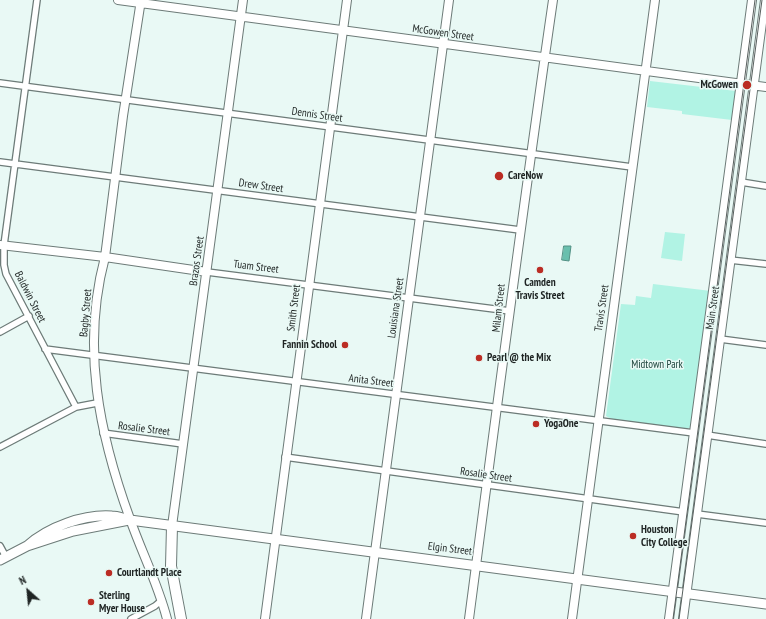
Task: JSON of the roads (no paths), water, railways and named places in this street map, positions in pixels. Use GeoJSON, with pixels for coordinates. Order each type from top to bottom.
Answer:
{"type":"FeatureCollection","features":[{"type":"Feature","properties":{"kind":"highway"},"geometry":{"type":"LineString","coordinates":[[172,526],[171,566],[181,619]]}},
{"type":"Feature","properties":{"kind":"main road","name":"McGowen Street"},"geometry":{"type":"LineString","coordinates":[[118,0],[766,88]]}},
{"type":"Feature","properties":{"kind":"main road","name":"Brazos Street"},"geometry":{"type":"LineString","coordinates":[[172,526],[243,0]]}},
{"type":"Feature","properties":{"kind":"main road","name":"Smith Street"},"geometry":{"type":"LineString","coordinates":[[265,619],[295,381],[347,0]]}},
{"type":"Feature","properties":{"kind":"main road","name":"Louisiana Street"},"geometry":{"type":"LineString","coordinates":[[366,619],[449,0]]}},
{"type":"Feature","properties":{"kind":"main road","name":"Milam Street"},"geometry":{"type":"LineString","coordinates":[[469,619],[530,154],[552,0]]}},
{"type":"Feature","properties":{"kind":"main road","name":"Travis Street"},"geometry":{"type":"LineString","coordinates":[[572,619],[655,0]]}},
{"type":"Feature","properties":{"kind":"main road","name":"Main Street"},"geometry":{"type":"LineString","coordinates":[[669,619],[752,0]]}},
{"type":"Feature","properties":{"kind":"main road","name":"Bagby Street"},"geometry":{"type":"LineString","coordinates":[[140,2],[105,257],[101,274],[93,355],[97,403],[111,464],[130,520],[162,600],[167,619]]}},
{"type":"Feature","properties":{"kind":"main road","name":"Main Street"},"geometry":{"type":"LineString","coordinates":[[682,619],[765,2]]}},
{"type":"Feature","properties":{"kind":"main road","name":"Tuam Street"},"geometry":{"type":"LineString","coordinates":[[2,245],[105,257],[207,272]]}},
{"type":"Feature","properties":{"kind":"main road","name":"Elgin Street"},"geometry":{"type":"LineString","coordinates":[[3,559],[27,546],[47,532],[85,518],[112,516],[172,526],[673,590],[766,604]]}},
{"type":"Feature","properties":{"kind":"street","name":"Baldwin Street"},"geometry":{"type":"LineString","coordinates":[[37,0],[15,164],[2,245],[3,256],[6,274],[76,407]]}},
{"type":"Feature","properties":{"kind":"street","name":"Dennis Street"},"geometry":{"type":"LineString","coordinates":[[0,83],[632,167]]}},
{"type":"Feature","properties":{"kind":"street","name":"Drew Street"},"geometry":{"type":"LineString","coordinates":[[0,162],[520,230]]}},
{"type":"Feature","properties":{"kind":"street"},"geometry":{"type":"LineString","coordinates":[[741,182],[766,186]]}},
{"type":"Feature","properties":{"kind":"street"},"geometry":{"type":"LineString","coordinates":[[730,260],[766,264]]}},
{"type":"Feature","properties":{"kind":"street","name":"Tuam Street"},"geometry":{"type":"LineString","coordinates":[[207,272],[308,284],[510,312]]}},
{"type":"Feature","properties":{"kind":"street"},"geometry":{"type":"LineString","coordinates":[[0,332],[29,316]]}},
{"type":"Feature","properties":{"kind":"street"},"geometry":{"type":"LineString","coordinates":[[720,339],[766,345]]}},
{"type":"Feature","properties":{"kind":"street","name":"Anita Street"},"geometry":{"type":"LineString","coordinates":[[45,349],[694,433]]}},
{"type":"Feature","properties":{"kind":"street"},"geometry":{"type":"LineString","coordinates":[[0,447],[76,407],[97,403]]}},
{"type":"Feature","properties":{"kind":"street","name":"Rosalie Street"},"geometry":{"type":"LineString","coordinates":[[103,434],[183,444]]}},
{"type":"Feature","properties":{"kind":"street"},"geometry":{"type":"LineString","coordinates":[[707,435],[766,444]]}},
{"type":"Feature","properties":{"kind":"street","name":"Rosalie Street"},"geometry":{"type":"LineString","coordinates":[[285,458],[684,512]]}},
{"type":"Feature","properties":{"kind":"street"},"geometry":{"type":"LineString","coordinates":[[697,514],[766,523]]}},
{"type":"Feature","properties":{"kind":"street"},"geometry":{"type":"LineString","coordinates":[[0,546],[3,559]]}},
{"type":"Feature","properties":{"kind":"street"},"geometry":{"type":"LineString","coordinates":[[131,619],[155,606],[162,600]]}},
{"type":"Feature","properties":{"kind":"tram line"},"geometry":{"type":"LineString","coordinates":[[673,619],[755,0]]}},
{"type":"Feature","properties":{"kind":"tram line"},"geometry":{"type":"LineString","coordinates":[[679,619],[762,0]]}},
{"type":"Feature","properties":{"kind":"place","name":"McGowen"},"geometry":{"type":"Point","coordinates":[747,85]}},
{"type":"Feature","properties":{"kind":"place","name":"CareNow"},"geometry":{"type":"Point","coordinates":[499,176]}},
{"type":"Feature","properties":{"kind":"place","name":"Camden Travis Street"},"geometry":{"type":"Point","coordinates":[540,270]}},
{"type":"Feature","properties":{"kind":"place","name":"Fannin School"},"geometry":{"type":"Point","coordinates":[345,345]}},
{"type":"Feature","properties":{"kind":"place","name":"Pearl @ the Mix"},"geometry":{"type":"Point","coordinates":[479,358]}},
{"type":"Feature","properties":{"kind":"place","name":"YogaOne"},"geometry":{"type":"Point","coordinates":[536,424]}},
{"type":"Feature","properties":{"kind":"place","name":"Houston City College"},"geometry":{"type":"Point","coordinates":[633,536]}},
{"type":"Feature","properties":{"kind":"place","name":"Courtlandt Place"},"geometry":{"type":"Point","coordinates":[109,573]}},
{"type":"Feature","properties":{"kind":"place","name":"Sterling Myer House"},"geometry":{"type":"Point","coordinates":[91,602]}},
{"type":"Feature","properties":{"kind":"park label","name":"Midtown Park"},"geometry":{"type":"Point","coordinates":[657,365]}}]}
